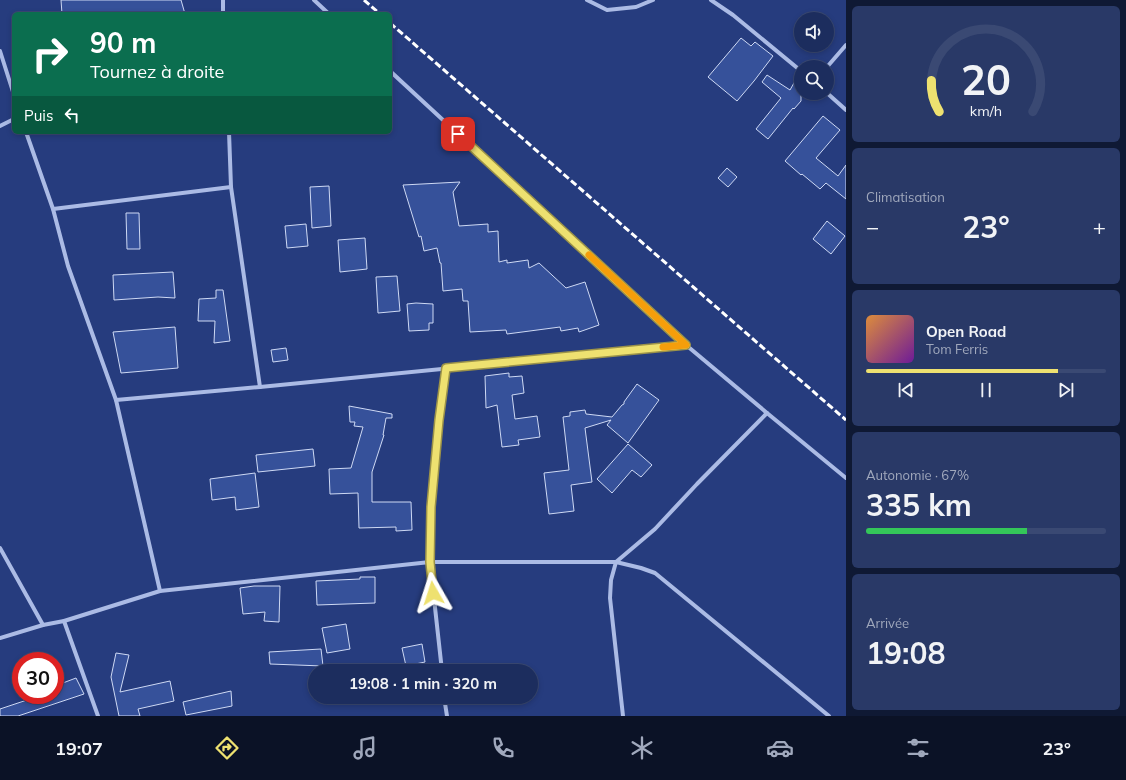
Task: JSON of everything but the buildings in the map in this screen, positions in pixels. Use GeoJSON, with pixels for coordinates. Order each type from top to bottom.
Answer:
{"type":"FeatureCollection","features":[{"type":"Feature","properties":{"kind":"street"},"geometry":{"type":"LineString","coordinates":[[223,0],[223,12]]}},
{"type":"Feature","properties":{"kind":"street"},"geometry":{"type":"LineString","coordinates":[[314,0],[327,12]]}},
{"type":"Feature","properties":{"kind":"street"},"geometry":{"type":"LineString","coordinates":[[587,0],[607,10],[636,7],[653,0]]}},
{"type":"Feature","properties":{"kind":"street"},"geometry":{"type":"LineString","coordinates":[[711,0],[733,15],[794,65]]}},
{"type":"Feature","properties":{"kind":"street"},"geometry":{"type":"LineString","coordinates":[[832,60],[846,45]]}},
{"type":"Feature","properties":{"kind":"street"},"geometry":{"type":"LineString","coordinates":[[0,51],[12,89]]}},
{"type":"Feature","properties":{"kind":"street"},"geometry":{"type":"LineString","coordinates":[[392,73],[686,345],[846,478]]}},
{"type":"Feature","properties":{"kind":"street"},"geometry":{"type":"LineString","coordinates":[[834,99],[846,110]]}},
{"type":"Feature","properties":{"kind":"street"},"geometry":{"type":"LineString","coordinates":[[0,126],[12,120]]}},
{"type":"Feature","properties":{"kind":"street"},"geometry":{"type":"LineString","coordinates":[[27,134],[53,209],[68,266],[116,400],[160,591]]}},
{"type":"Feature","properties":{"kind":"street"},"geometry":{"type":"LineString","coordinates":[[228,134],[231,187],[260,387]]}},
{"type":"Feature","properties":{"kind":"street"},"geometry":{"type":"LineString","coordinates":[[53,209],[231,187]]}},
{"type":"Feature","properties":{"kind":"street"},"geometry":{"type":"LineString","coordinates":[[116,400],[686,345]]}},
{"type":"Feature","properties":{"kind":"street"},"geometry":{"type":"LineString","coordinates":[[441,664],[430,562],[431,507],[439,420],[446,368]]}},
{"type":"Feature","properties":{"kind":"street"},"geometry":{"type":"LineString","coordinates":[[623,716],[610,598],[611,580],[616,562],[655,529],[767,413]]}},
{"type":"Feature","properties":{"kind":"street"},"geometry":{"type":"LineString","coordinates":[[0,548],[43,625]]}},
{"type":"Feature","properties":{"kind":"street"},"geometry":{"type":"LineString","coordinates":[[0,638],[43,625],[64,621],[160,591],[430,562],[616,562],[655,573],[829,716]]}},
{"type":"Feature","properties":{"kind":"street"},"geometry":{"type":"LineString","coordinates":[[64,621],[98,716]]}},
{"type":"Feature","properties":{"kind":"street"},"geometry":{"type":"LineString","coordinates":[[445,704],[446,716]]}},
{"type":"Feature","properties":{"kind":"railway"},"geometry":{"type":"LineString","coordinates":[[364,0],[378,12]]}},
{"type":"Feature","properties":{"kind":"railway"},"geometry":{"type":"LineString","coordinates":[[392,25],[846,420]]}},
{"type":"Feature","properties":{"kind":"slow traffic"},"geometry":{"type":"LineString","coordinates":[[589,255],[686,345],[663,347]]}},
{"type":"Feature","properties":{"kind":"route"},"geometry":{"type":"LineString","coordinates":[[433,593],[430,562],[431,507],[439,420],[446,368],[686,345],[458,134]]}}]}
